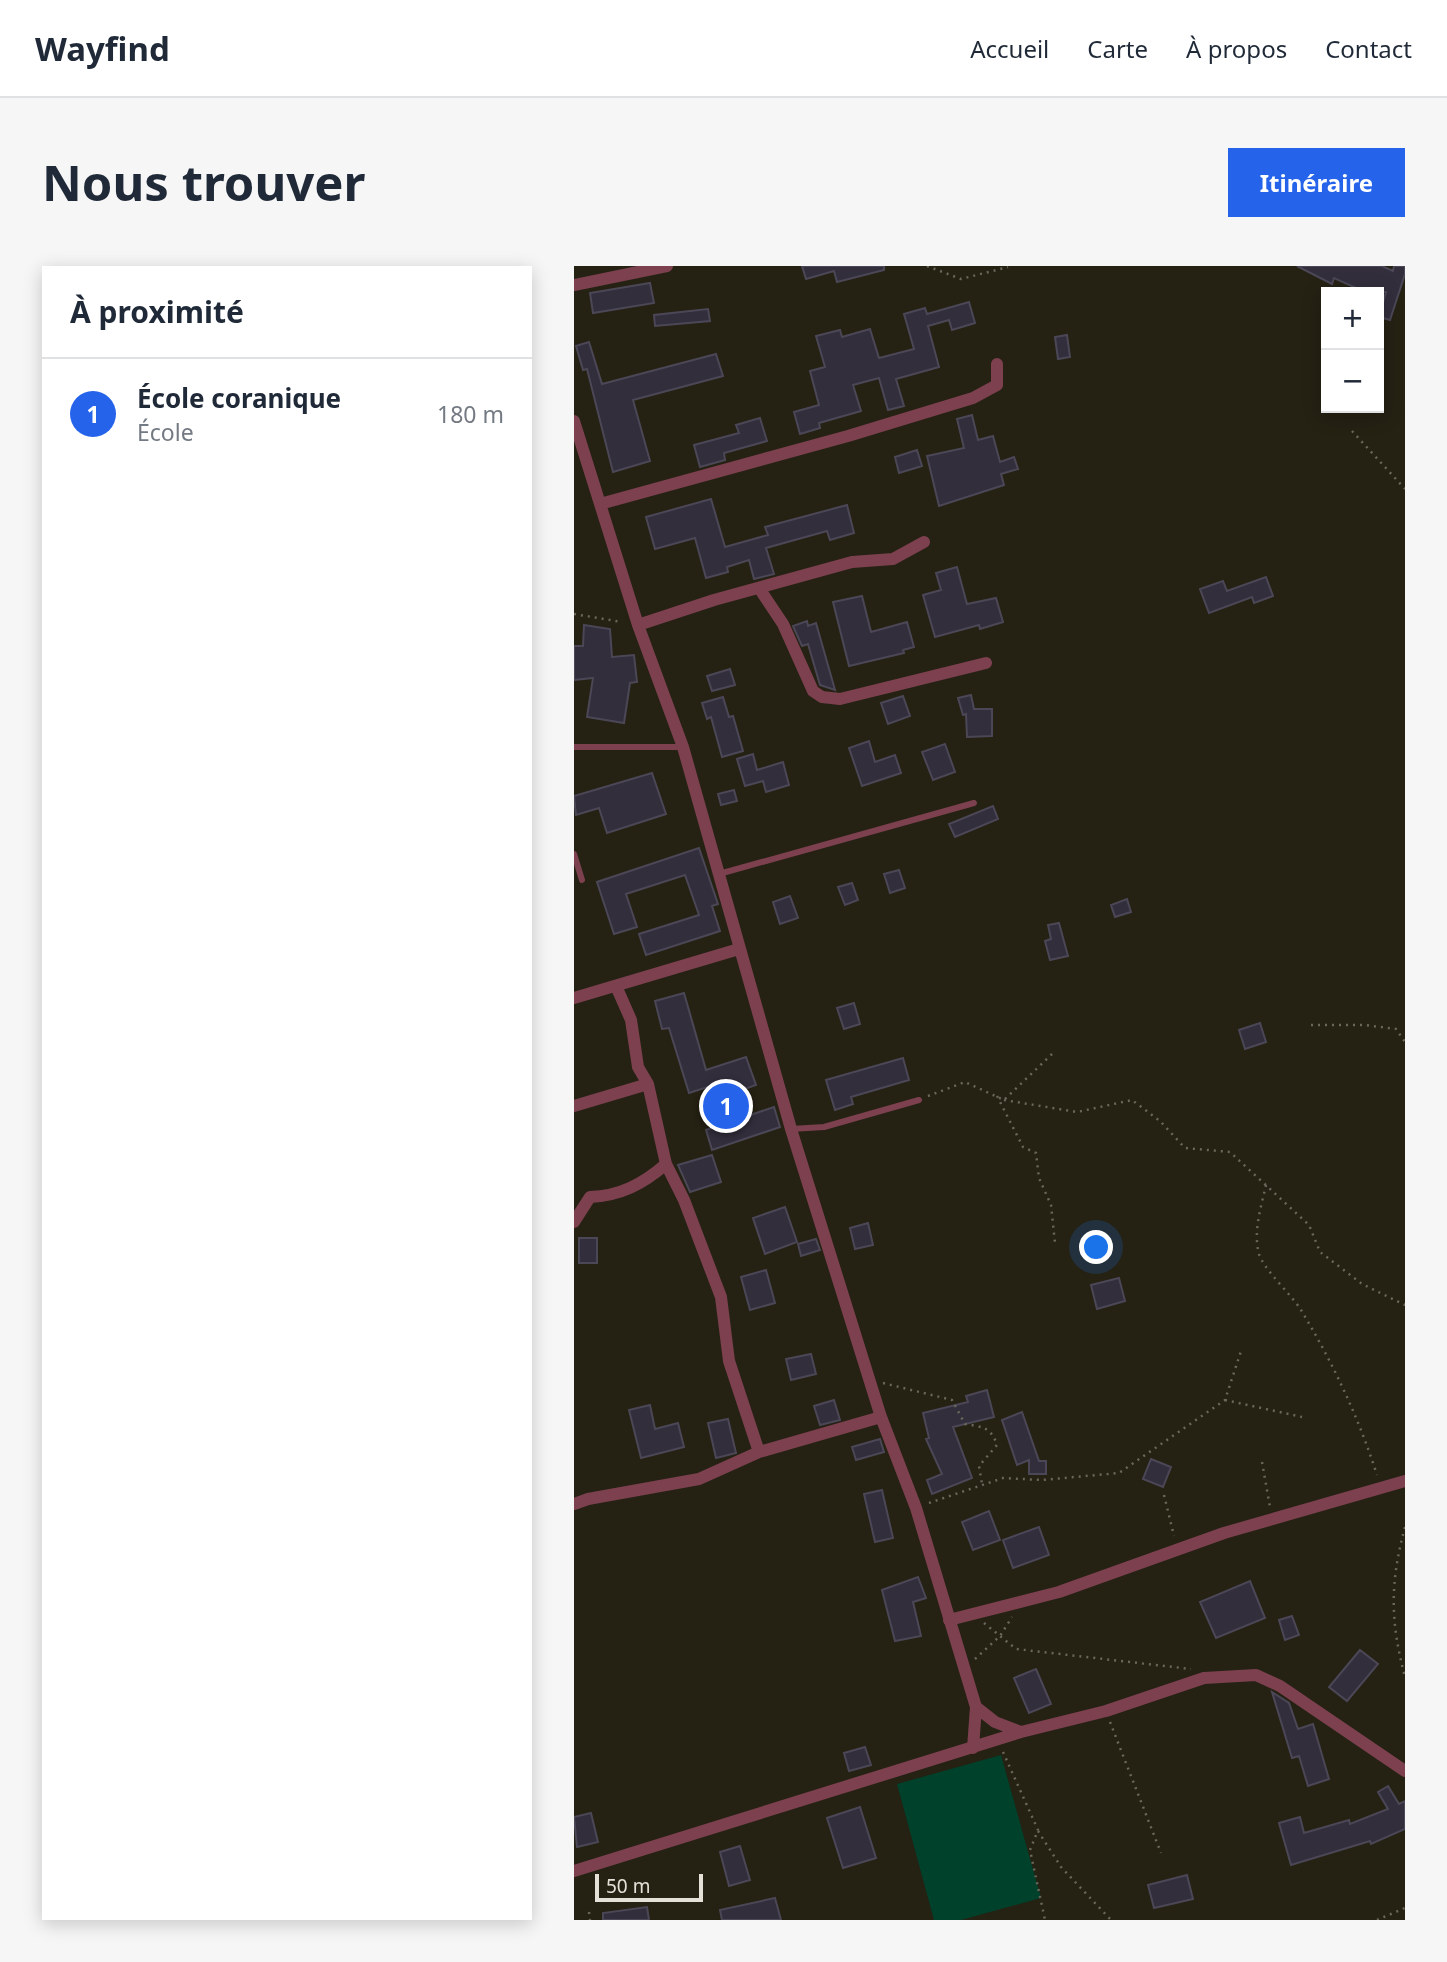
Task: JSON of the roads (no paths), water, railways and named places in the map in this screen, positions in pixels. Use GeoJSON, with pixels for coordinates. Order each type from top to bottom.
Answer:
{"type":"FeatureCollection","features":[{"type":"Feature","properties":{"kind":"street"},"geometry":{"type":"LineString","coordinates":[[574,285],[667,266]]}},
{"type":"Feature","properties":{"kind":"street"},"geometry":{"type":"LineString","coordinates":[[600,504],[848,436],[973,398],[997,385],[997,364]]}},
{"type":"Feature","properties":{"kind":"street"},"geometry":{"type":"LineString","coordinates":[[574,421],[638,625],[683,747],[790,1129],[881,1417],[916,1508],[962,1670],[976,1707],[973,1748]]}},
{"type":"Feature","properties":{"kind":"street"},"geometry":{"type":"LineString","coordinates":[[638,625],[852,562],[893,559],[924,542]]}},
{"type":"Feature","properties":{"kind":"street"},"geometry":{"type":"LineString","coordinates":[[759,588],[783,624],[813,691],[822,697],[840,699],[986,663]]}},
{"type":"Feature","properties":{"kind":"street"},"geometry":{"type":"LineString","coordinates":[[574,998],[740,949]]}},
{"type":"Feature","properties":{"kind":"street"},"geometry":{"type":"LineString","coordinates":[[616,986],[631,1020],[638,1067],[648,1084],[666,1164],[692,1219],[721,1297],[729,1361],[759,1452]]}},
{"type":"Feature","properties":{"kind":"street"},"geometry":{"type":"LineString","coordinates":[[574,1106],[648,1084]]}},
{"type":"Feature","properties":{"kind":"street"},"geometry":{"type":"LineString","coordinates":[[574,1222],[590,1197],[610,1196],[635,1186],[648,1180],[666,1164]]}},
{"type":"Feature","properties":{"kind":"street"},"geometry":{"type":"LineString","coordinates":[[574,1504],[587,1499],[699,1479],[759,1452],[881,1417]]}},
{"type":"Feature","properties":{"kind":"street"},"geometry":{"type":"LineString","coordinates":[[949,1620],[1059,1592],[1178,1549],[1405,1481]]}},
{"type":"Feature","properties":{"kind":"street"},"geometry":{"type":"LineString","coordinates":[[574,1871],[999,1742],[1021,1732],[1106,1711],[1204,1678],[1256,1675],[1280,1686],[1405,1771]]}},
{"type":"Feature","properties":{"kind":"street"},"geometry":{"type":"LineString","coordinates":[[976,1707],[995,1722],[1021,1732]]}},
{"type":"Feature","properties":{"kind":"lane"},"geometry":{"type":"LineString","coordinates":[[574,747],[683,747]]}},
{"type":"Feature","properties":{"kind":"lane"},"geometry":{"type":"LineString","coordinates":[[719,874],[974,803]]}},
{"type":"Feature","properties":{"kind":"lane"},"geometry":{"type":"LineString","coordinates":[[574,854],[582,880]]}},
{"type":"Feature","properties":{"kind":"lane"},"geometry":{"type":"LineString","coordinates":[[790,1129],[824,1127],[919,1100]]}},
{"type":"Feature","properties":{"kind":"place","name":"École coranique"},"geometry":{"type":"Point","coordinates":[726,1106]}}]}
